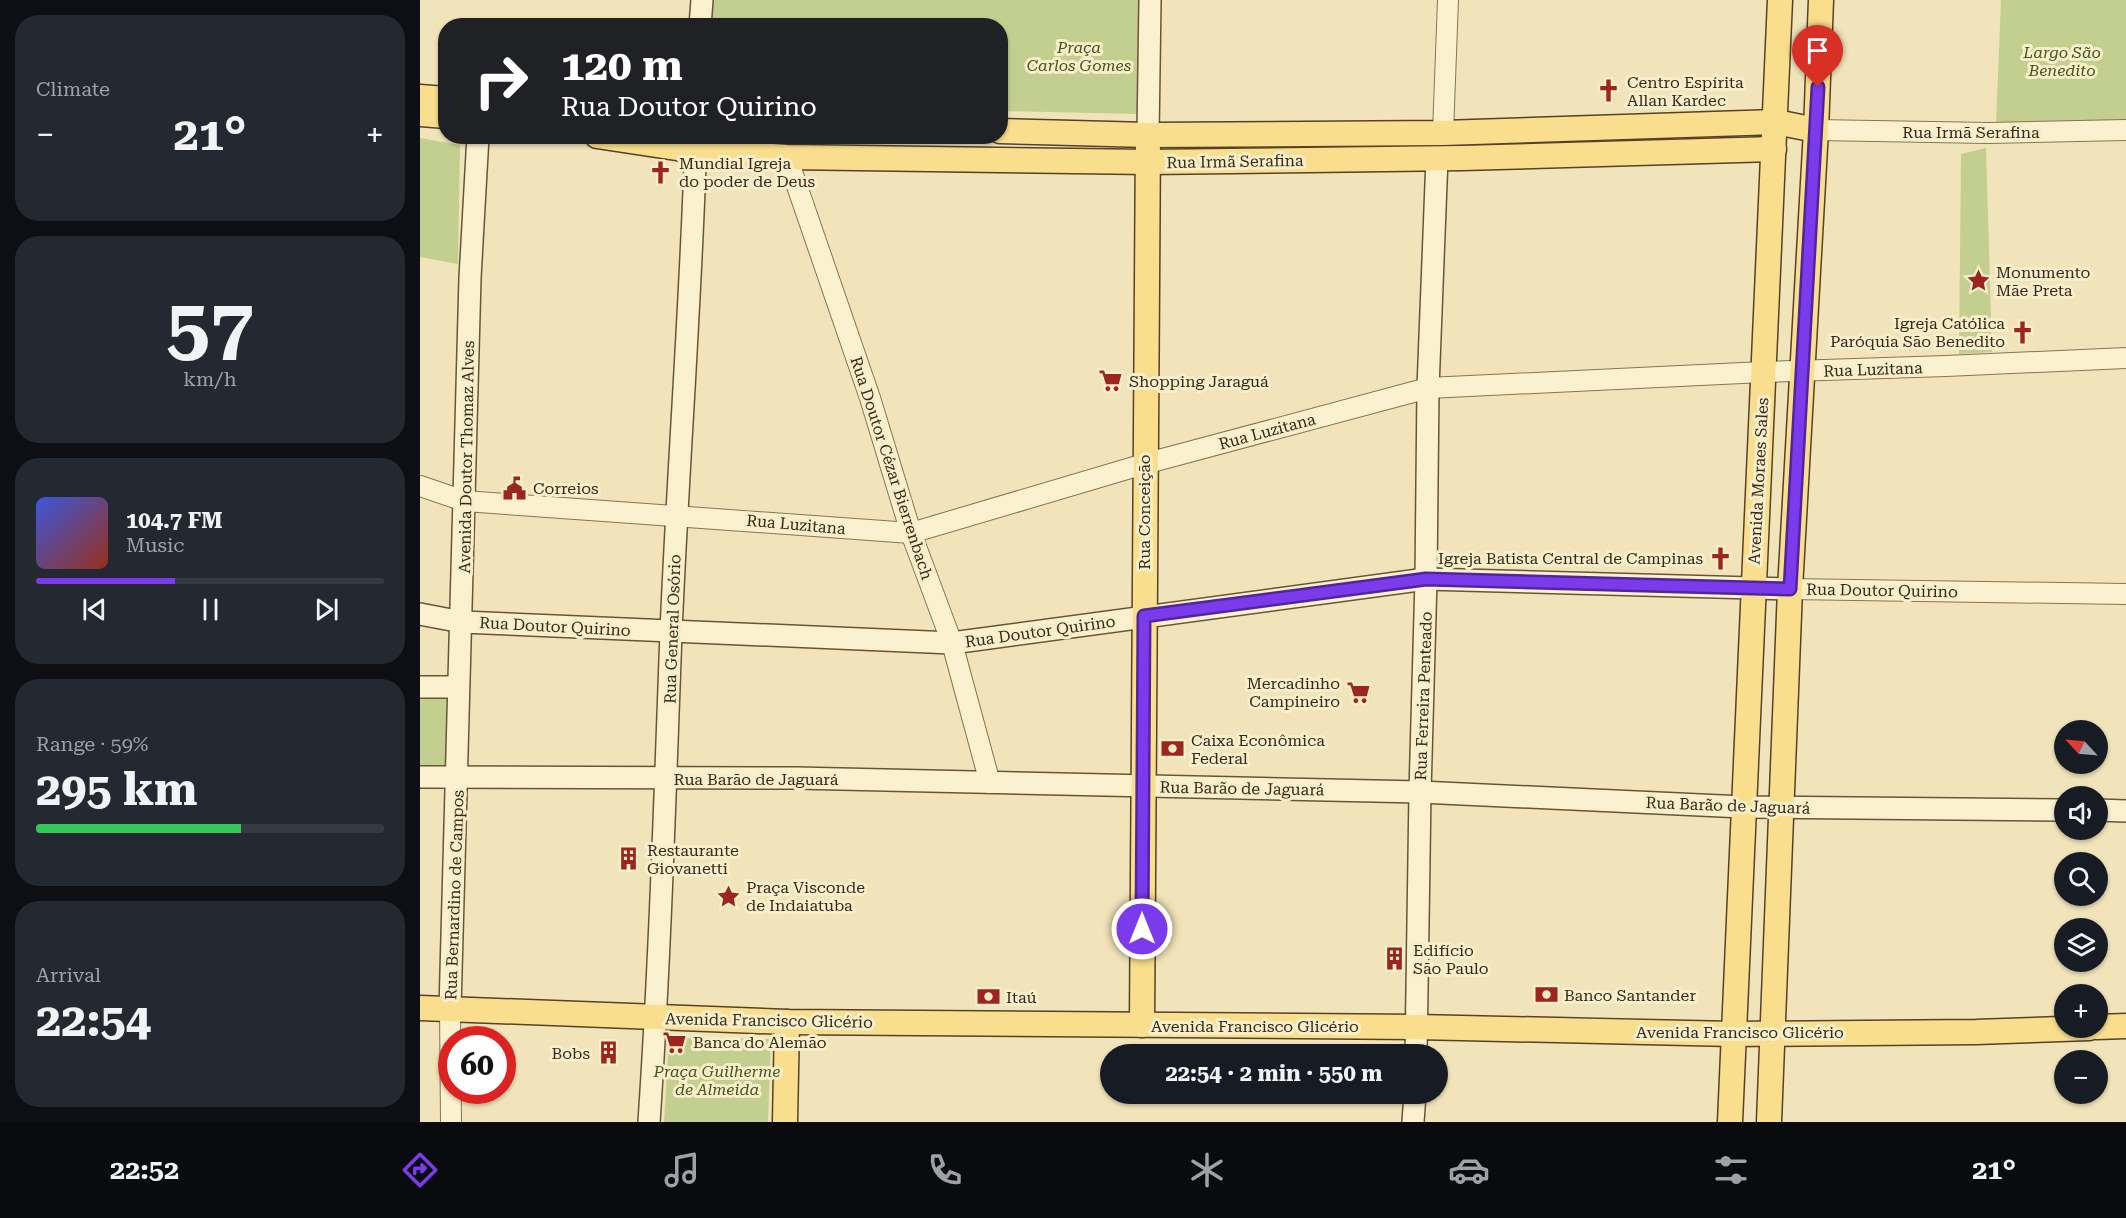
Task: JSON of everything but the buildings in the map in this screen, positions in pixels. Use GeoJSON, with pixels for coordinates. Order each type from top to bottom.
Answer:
{"type":"FeatureCollection","features":[{"type":"Feature","properties":{"kind":"main road"},"geometry":{"type":"LineString","coordinates":[[701,18],[702,0]]}},
{"type":"Feature","properties":{"kind":"main road","name":"Rua Conceição"},"geometry":{"type":"LineString","coordinates":[[1142,1025],[1144,464],[1150,0]]}},
{"type":"Feature","properties":{"kind":"main road","name":"Avenida Moraes Sales"},"geometry":{"type":"LineString","coordinates":[[1730,1122],[1780,0]]}},
{"type":"Feature","properties":{"kind":"main road"},"geometry":{"type":"LineString","coordinates":[[1769,1122],[1790,589],[1816,130],[1821,0]]}},
{"type":"Feature","properties":{"kind":"main road"},"geometry":{"type":"LineString","coordinates":[[420,97],[438,98]]}},
{"type":"Feature","properties":{"kind":"main road"},"geometry":{"type":"LineString","coordinates":[[420,114],[438,115]]}},
{"type":"Feature","properties":{"kind":"main road","name":"Rua Irmã Serafina"},"geometry":{"type":"LineString","coordinates":[[1008,131],[1148,135],[1443,133],[1776,122],[1816,130]]}},
{"type":"Feature","properties":{"kind":"main road","name":"Avenida Doutor Thomaz Alves"},"geometry":{"type":"LineString","coordinates":[[458,777],[457,687],[462,622],[470,278],[478,144]]}},
{"type":"Feature","properties":{"kind":"main road","name":"Rua Irmã Serafina"},"geometry":{"type":"LineString","coordinates":[[696,144],[787,157],[1149,162],[1437,158],[1774,149]]}},
{"type":"Feature","properties":{"kind":"main road","name":"Rua General Osório"},"geometry":{"type":"LineString","coordinates":[[649,1122],[657,1017],[668,778],[671,632],[696,144]]}},
{"type":"Feature","properties":{"kind":"main road","name":"Rua Ferreira Penteado"},"geometry":{"type":"LineString","coordinates":[[1416,1044],[1428,388],[1437,158]]}},
{"type":"Feature","properties":{"kind":"main road","name":"Rua Doutor Quirino"},"geometry":{"type":"LineString","coordinates":[[420,615],[462,622],[952,643],[1426,579],[1790,589]]}},
{"type":"Feature","properties":{"kind":"main road"},"geometry":{"type":"LineString","coordinates":[[420,687],[457,687]]}},
{"type":"Feature","properties":{"kind":"main road","name":"Rua Barão de Jaguará"},"geometry":{"type":"LineString","coordinates":[[420,777],[796,778],[1420,792],[1782,808],[2054,810]]}},
{"type":"Feature","properties":{"kind":"main road","name":"Rua Bernardino de Campos"},"geometry":{"type":"LineString","coordinates":[[450,1009],[458,777]]}},
{"type":"Feature","properties":{"kind":"main road"},"geometry":{"type":"LineString","coordinates":[[2108,810],[2126,810]]}},
{"type":"Feature","properties":{"kind":"main road","name":"Avenida Francisco Glicério"},"geometry":{"type":"LineString","coordinates":[[420,1008],[787,1022],[1417,1027],[1733,1034],[2054,1029]]}},
{"type":"Feature","properties":{"kind":"main road"},"geometry":{"type":"LineString","coordinates":[[785,1122],[787,1022]]}},
{"type":"Feature","properties":{"kind":"main road"},"geometry":{"type":"LineString","coordinates":[[2108,1027],[2126,1026]]}},
{"type":"Feature","properties":{"kind":"main road"},"geometry":{"type":"LineString","coordinates":[[1413,1122],[1414,1104]]}},
{"type":"Feature","properties":{"kind":"street"},"geometry":{"type":"LineString","coordinates":[[1443,133],[1448,0]]}},
{"type":"Feature","properties":{"kind":"street","name":"Rua Irmã Serafina"},"geometry":{"type":"LineString","coordinates":[[1816,130],[1989,133],[2126,130]]}},
{"type":"Feature","properties":{"kind":"street","name":"Rua Doutor Cézar Bierrenbach"},"geometry":{"type":"LineString","coordinates":[[787,157],[870,398],[911,533],[952,643],[990,783]]}},
{"type":"Feature","properties":{"kind":"street","name":"Rua Luzitana"},"geometry":{"type":"LineString","coordinates":[[420,486],[464,501],[911,533],[1144,464],[1428,388],[2126,358]]}},
{"type":"Feature","properties":{"kind":"street","name":"Rua Doutor Quirino"},"geometry":{"type":"LineString","coordinates":[[1790,589],[2126,594]]}},
{"type":"Feature","properties":{"kind":"street","name":"Rua Bernardino de Campos"},"geometry":{"type":"LineString","coordinates":[[450,1009],[451,1122]]}},
{"type":"Feature","properties":{"kind":"green space","name":"Praça Carlos Gomes"},"geometry":{"type":"Polygon","coordinates":[[[711,0],[1139,0],[1137,114],[1008,111],[1008,18],[710,18],[711,0]]]}},
{"type":"Feature","properties":{"kind":"green space","name":"Largo São Benedito"},"geometry":{"type":"Polygon","coordinates":[[[2001,0],[2126,0],[2126,120],[1996,124],[2001,0]]]}},
{"type":"Feature","properties":{"kind":"green space"},"geometry":{"type":"Polygon","coordinates":[[[420,138],[438,141],[438,144],[460,145],[458,264],[420,257],[420,138]]]}},
{"type":"Feature","properties":{"kind":"green space"},"geometry":{"type":"Polygon","coordinates":[[[1986,148],[1992,352],[1959,354],[1961,154],[1986,148]]]}},
{"type":"Feature","properties":{"kind":"green space"},"geometry":{"type":"Polygon","coordinates":[[[456,687],[453,782],[420,781],[420,688],[456,687]]]}},
{"type":"Feature","properties":{"kind":"green space","name":"Praça Guilherme de Almeida"},"geometry":{"type":"Polygon","coordinates":[[[669,1038],[771,1039],[768,1122],[664,1122],[669,1038]]]}},
{"type":"Feature","properties":{"kind":"place","name":"Centro Espírita Allan Kardec"},"geometry":{"type":"Point","coordinates":[1609,91]}},
{"type":"Feature","properties":{"kind":"place","name":"Mundial Igreja do poder de Deus"},"geometry":{"type":"Point","coordinates":[661,172]}},
{"type":"Feature","properties":{"kind":"place","name":"Monumento Mãe Preta"},"geometry":{"type":"Point","coordinates":[1978,281]}},
{"type":"Feature","properties":{"kind":"place","name":"Igreja Católica Paróquia São Benedito"},"geometry":{"type":"Point","coordinates":[2023,332]}},
{"type":"Feature","properties":{"kind":"place","name":"Shopping Jaraguá"},"geometry":{"type":"Point","coordinates":[1111,381]}},
{"type":"Feature","properties":{"kind":"place","name":"Correios"},"geometry":{"type":"Point","coordinates":[515,488]}},
{"type":"Feature","properties":{"kind":"place","name":"Igreja Batista Central de Campinas"},"geometry":{"type":"Point","coordinates":[1721,558]}},
{"type":"Feature","properties":{"kind":"place","name":"Mercadinho Campineiro"},"geometry":{"type":"Point","coordinates":[1358,692]}},
{"type":"Feature","properties":{"kind":"place","name":"Caixa Econômica Federal"},"geometry":{"type":"Point","coordinates":[1173,749]}},
{"type":"Feature","properties":{"kind":"place","name":"Restaurante Giovanetti"},"geometry":{"type":"Point","coordinates":[629,859]}},
{"type":"Feature","properties":{"kind":"place","name":"Praça Visconde de Indaiatuba"},"geometry":{"type":"Point","coordinates":[728,896]}},
{"type":"Feature","properties":{"kind":"place","name":"Edifício São Paulo"},"geometry":{"type":"Point","coordinates":[1395,959]}},
{"type":"Feature","properties":{"kind":"place","name":"Banco Santander"},"geometry":{"type":"Point","coordinates":[1546,995]}},
{"type":"Feature","properties":{"kind":"place","name":"Itaú"},"geometry":{"type":"Point","coordinates":[988,997]}},
{"type":"Feature","properties":{"kind":"place","name":"Banca do Alemão"},"geometry":{"type":"Point","coordinates":[675,1042]}},
{"type":"Feature","properties":{"kind":"place","name":"Bobs"},"geometry":{"type":"Point","coordinates":[608,1053]}},
{"type":"Feature","properties":{"kind":"route"},"geometry":{"type":"LineString","coordinates":[[1142,929],[1144,616],[1426,579],[1790,589],[1818,87]]}}]}
